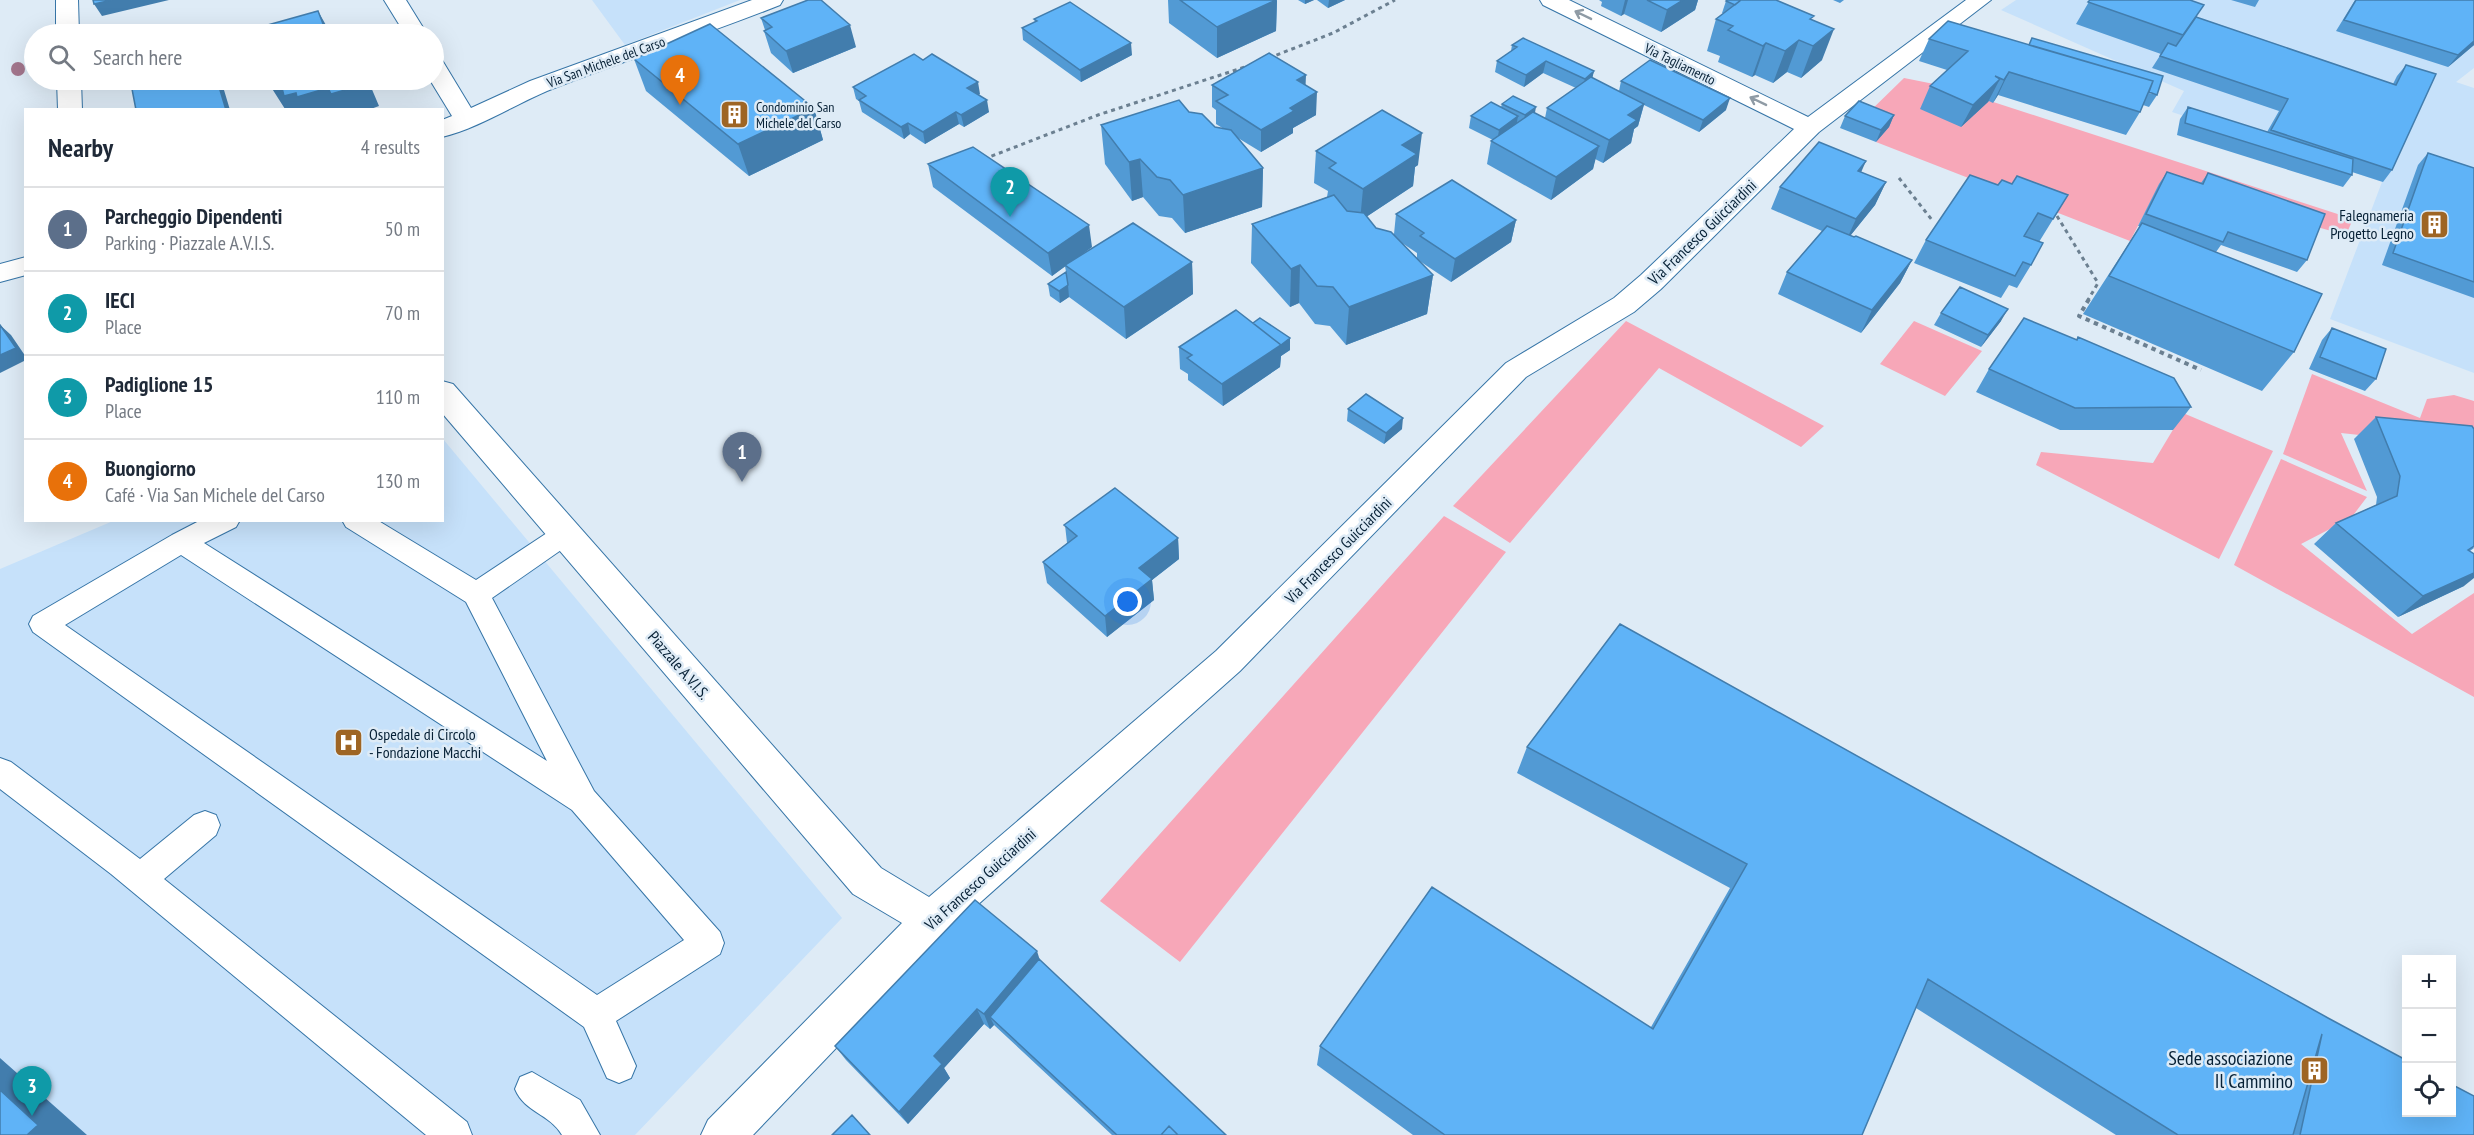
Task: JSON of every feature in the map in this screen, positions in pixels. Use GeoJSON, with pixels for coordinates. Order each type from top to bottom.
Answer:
{"type":"FeatureCollection","features":[{"type":"Feature","properties":{"kind":"street"},"geometry":{"type":"LineString","coordinates":[[67,0],[68,24]]}},
{"type":"Feature","properties":{"kind":"street"},"geometry":{"type":"LineString","coordinates":[[395,0],[410,24]]}},
{"type":"Feature","properties":{"kind":"street","name":"Via San Michele del Carso"},"geometry":{"type":"LineString","coordinates":[[444,129],[539,86],[772,0]]}},
{"type":"Feature","properties":{"kind":"street","name":"Via Tagliamento"},"geometry":{"type":"LineString","coordinates":[[1551,0],[1810,127]]}},
{"type":"Feature","properties":{"kind":"street","name":"Via Francesco Guicciardini"},"geometry":{"type":"LineString","coordinates":[[723,1135],[932,920],[1228,661],[1516,370],[1624,305],[1810,127],[1980,0]]}},
{"type":"Feature","properties":{"kind":"street"},"geometry":{"type":"LineString","coordinates":[[444,82],[466,120]]}},
{"type":"Feature","properties":{"kind":"street"},"geometry":{"type":"LineString","coordinates":[[69,90],[70,108]]}},
{"type":"Feature","properties":{"kind":"street"},"geometry":{"type":"LineString","coordinates":[[0,273],[24,267]]}},
{"type":"Feature","properties":{"kind":"street","name":"Piazzale A.V.I.S."},"geometry":{"type":"LineString","coordinates":[[444,394],[867,881],[932,920]]}},
{"type":"Feature","properties":{"kind":"lane"},"geometry":{"type":"LineString","coordinates":[[223,522],[181,542],[44,624],[596,1015],[619,1066]]}},
{"type":"Feature","properties":{"kind":"lane"},"geometry":{"type":"LineString","coordinates":[[358,522],[476,594],[584,801],[708,943],[596,1015]]}},
{"type":"Feature","properties":{"kind":"lane"},"geometry":{"type":"LineString","coordinates":[[476,594],[564,534]]}},
{"type":"Feature","properties":{"kind":"lane"},"geometry":{"type":"LineString","coordinates":[[181,542],[584,801]]}},
{"type":"Feature","properties":{"kind":"lane"},"geometry":{"type":"LineString","coordinates":[[0,771],[140,879],[454,1135]]}},
{"type":"Feature","properties":{"kind":"lane"},"geometry":{"type":"LineString","coordinates":[[140,879],[205,825]]}},
{"type":"Feature","properties":{"kind":"lane"},"geometry":{"type":"LineString","coordinates":[[532,1089],[568,1112],[582,1135]]}},
{"type":"Feature","properties":{"kind":"path"},"geometry":{"type":"LineString","coordinates":[[1259,62],[1333,33],[1395,0]]}},
{"type":"Feature","properties":{"kind":"path"},"geometry":{"type":"LineString","coordinates":[[981,160],[1098,115],[1248,66]]}},
{"type":"Feature","properties":{"kind":"path"},"geometry":{"type":"LineString","coordinates":[[1899,177],[1932,220]]}},
{"type":"Feature","properties":{"kind":"path"},"geometry":{"type":"LineString","coordinates":[[2057,216],[2098,283],[2079,316],[2201,370]]}},
{"type":"Feature","properties":{"kind":"shaded area"},"geometry":{"type":"Polygon","coordinates":[[[592,0],[740,0],[625,45],[592,0]]]}},
{"type":"Feature","properties":{"kind":"shaded area"},"geometry":{"type":"Polygon","coordinates":[[[2016,0],[2446,0],[2474,9],[2474,68],[2456,82],[2474,88],[2474,373],[2330,319],[2382,182],[2172,112],[2184,91],[2001,10],[2016,0]]]}},
{"type":"Feature","properties":{"kind":"shaded area"},"geometry":{"type":"Polygon","coordinates":[[[1904,78],[1944,86],[2353,219],[2346,235],[2160,184],[2130,241],[1876,142],[1888,127],[1864,117],[1904,78]]]}},
{"type":"Feature","properties":{"kind":"shaded area"},"geometry":{"type":"Polygon","coordinates":[[[1626,321],[1824,426],[1801,447],[1659,368],[1510,543],[1453,506],[1626,321]]]}},
{"type":"Feature","properties":{"kind":"shaded area"},"geometry":{"type":"Polygon","coordinates":[[[1914,321],[1982,351],[1945,396],[1880,364],[1914,321]]]}},
{"type":"Feature","properties":{"kind":"shaded area"},"geometry":{"type":"Polygon","coordinates":[[[2312,374],[2420,418],[2427,399],[2454,395],[2474,401],[2474,469],[2461,446],[2341,433],[2367,491],[2283,454],[2312,374]]]}},
{"type":"Feature","properties":{"kind":"shaded area"},"geometry":{"type":"Polygon","coordinates":[[[2183,413],[2273,451],[2219,559],[2036,465],[2041,452],[2153,463],[2183,413]]]}},
{"type":"Feature","properties":{"kind":"shaded area","name":"Ospedale di Circolo - Fondazione Macchi"},"geometry":{"type":"Polygon","coordinates":[[[444,440],[842,918],[635,1135],[0,1135],[0,569],[111,522],[444,522],[444,440]]]}},
{"type":"Feature","properties":{"kind":"shaded area"},"geometry":{"type":"Polygon","coordinates":[[[2281,459],[2367,497],[2351,518],[2301,544],[2412,634],[2474,593],[2474,697],[2234,565],[2281,459]]]}},
{"type":"Feature","properties":{"kind":"shaded area"},"geometry":{"type":"Polygon","coordinates":[[[1444,516],[1506,552],[1180,962],[1100,901],[1444,516]]]}},
{"type":"Feature","properties":{"kind":"building"},"geometry":{"type":"Polygon","coordinates":[[[93,0],[112,0],[94,4],[93,0]]]}},
{"type":"Feature","properties":{"kind":"building"},"geometry":{"type":"Polygon","coordinates":[[[808,0],[821,0],[850,25],[786,51],[764,31],[772,27],[761,18],[808,0]]]}},
{"type":"Feature","properties":{"kind":"building"},"geometry":{"type":"Polygon","coordinates":[[[1180,0],[1276,0],[1217,27],[1180,0]]]}},
{"type":"Feature","properties":{"kind":"building"},"geometry":{"type":"Polygon","coordinates":[[[1647,0],[1683,0],[1667,10],[1647,0]]]}},
{"type":"Feature","properties":{"kind":"building"},"geometry":{"type":"Polygon","coordinates":[[[1727,0],[1741,0],[1735,5],[1727,0]]]}},
{"type":"Feature","properties":{"kind":"building"},"geometry":{"type":"Polygon","coordinates":[[[1741,0],[1776,0],[1814,16],[1810,19],[1834,29],[1813,46],[1799,40],[1785,51],[1766,43],[1763,46],[1728,30],[1733,26],[1716,19],[1741,0]]]}},
{"type":"Feature","properties":{"kind":"building"},"geometry":{"type":"Polygon","coordinates":[[[2090,0],[2190,0],[2204,5],[2183,35],[2088,2],[2090,0]]]}},
{"type":"Feature","properties":{"kind":"building"},"geometry":{"type":"Polygon","coordinates":[[[2356,0],[2474,0],[2474,41],[2458,55],[2344,20],[2356,0]]]}},
{"type":"Feature","properties":{"kind":"building"},"geometry":{"type":"Polygon","coordinates":[[[1070,2],[1131,43],[1080,70],[1022,28],[1037,21],[1034,19],[1070,2]]]}},
{"type":"Feature","properties":{"kind":"building"},"geometry":{"type":"Polygon","coordinates":[[[318,11],[323,24],[271,24],[318,11]]]}},
{"type":"Feature","properties":{"kind":"building"},"geometry":{"type":"Polygon","coordinates":[[[2196,17],[2396,85],[2406,65],[2436,74],[2392,170],[2271,130],[2288,99],[2160,56],[2168,43],[2176,46],[2196,17]]]}},
{"type":"Feature","properties":{"kind":"building"},"geometry":{"type":"Polygon","coordinates":[[[1948,21],[2153,81],[2140,112],[2009,72],[2004,80],[1995,76],[2000,79],[1973,105],[1930,86],[1968,51],[1929,39],[1948,21]]]}},
{"type":"Feature","properties":{"kind":"building"},"geometry":{"type":"Polygon","coordinates":[[[710,24],[814,108],[738,144],[634,59],[710,24]]]}},
{"type":"Feature","properties":{"kind":"building"},"geometry":{"type":"Polygon","coordinates":[[[1523,38],[1594,71],[1585,79],[1546,61],[1526,75],[1497,61],[1517,47],[1512,45],[1523,38]]]}},
{"type":"Feature","properties":{"kind":"building"},"geometry":{"type":"Polygon","coordinates":[[[2032,38],[2163,76],[2157,95],[2149,92],[2153,81],[2029,45],[2032,38]]]}},
{"type":"Feature","properties":{"kind":"building"},"geometry":{"type":"Polygon","coordinates":[[[1269,53],[1306,75],[1297,80],[1317,92],[1290,108],[1294,111],[1261,130],[1216,101],[1228,95],[1212,85],[1269,53]]]}},
{"type":"Feature","properties":{"kind":"building"},"geometry":{"type":"Polygon","coordinates":[[[914,54],[923,60],[932,54],[978,82],[967,88],[987,100],[961,115],[956,112],[923,132],[908,123],[901,127],[859,100],[866,96],[853,87],[914,54]]]}},
{"type":"Feature","properties":{"kind":"building"},"geometry":{"type":"Polygon","coordinates":[[[1650,60],[1730,98],[1703,120],[1621,81],[1650,60]]]}},
{"type":"Feature","properties":{"kind":"building"},"geometry":{"type":"Polygon","coordinates":[[[1591,77],[1644,104],[1628,115],[1637,120],[1609,140],[1547,108],[1591,77]]]}},
{"type":"Feature","properties":{"kind":"building"},"geometry":{"type":"Polygon","coordinates":[[[132,90],[220,90],[225,108],[136,108],[132,90]]]}},
{"type":"Feature","properties":{"kind":"building"},"geometry":{"type":"Polygon","coordinates":[[[282,90],[321,90],[297,97],[296,93],[284,96],[282,90]]]}},
{"type":"Feature","properties":{"kind":"building"},"geometry":{"type":"Polygon","coordinates":[[[329,90],[345,90],[331,94],[329,90]]]}},
{"type":"Feature","properties":{"kind":"building"},"geometry":{"type":"Polygon","coordinates":[[[1513,96],[1536,107],[1525,115],[1502,104],[1513,96]]]}},
{"type":"Feature","properties":{"kind":"building"},"geometry":{"type":"Polygon","coordinates":[[[1179,100],[1189,112],[1202,114],[1215,127],[1231,130],[1263,168],[1183,195],[1170,180],[1157,177],[1140,159],[1129,162],[1101,125],[1179,100]]]}},
{"type":"Feature","properties":{"kind":"building"},"geometry":{"type":"Polygon","coordinates":[[[1859,101],[1894,115],[1881,130],[1845,116],[1859,101]]]}},
{"type":"Feature","properties":{"kind":"building"},"geometry":{"type":"Polygon","coordinates":[[[1491,102],[1518,116],[1499,130],[1471,116],[1491,102]]]}},
{"type":"Feature","properties":{"kind":"building"},"geometry":{"type":"Polygon","coordinates":[[[2188,107],[2353,159],[2352,175],[2185,123],[2188,107]]]}},
{"type":"Feature","properties":{"kind":"building"},"geometry":{"type":"Polygon","coordinates":[[[1382,110],[1422,133],[1402,145],[1417,154],[1363,189],[1329,168],[1336,163],[1316,151],[1382,110]]]}},
{"type":"Feature","properties":{"kind":"building"},"geometry":{"type":"Polygon","coordinates":[[[1533,112],[1599,146],[1556,177],[1491,141],[1533,112]]]}},
{"type":"Feature","properties":{"kind":"building"},"geometry":{"type":"Polygon","coordinates":[[[1819,142],[1866,161],[1858,171],[1886,182],[1856,219],[1780,187],[1819,142]]]}},
{"type":"Feature","properties":{"kind":"building"},"geometry":{"type":"Polygon","coordinates":[[[973,147],[1089,225],[1048,253],[928,164],[973,147]]]}},
{"type":"Feature","properties":{"kind":"building","name":"Falegnameria Progetto Legno"},"geometry":{"type":"Polygon","coordinates":[[[2428,153],[2474,168],[2474,282],[2393,253],[2428,153]]]}},
{"type":"Feature","properties":{"kind":"building"},"geometry":{"type":"Polygon","coordinates":[[[2167,172],[2203,184],[2208,173],[2325,214],[2307,260],[2228,232],[2223,242],[2146,214],[2167,172]]]}},
{"type":"Feature","properties":{"kind":"building"},"geometry":{"type":"Polygon","coordinates":[[[1970,175],[1998,185],[2002,180],[2012,184],[2017,176],[2068,195],[2053,219],[2038,213],[2024,236],[2043,243],[2031,265],[2023,262],[2015,276],[1926,240],[1970,175]]]}},
{"type":"Feature","properties":{"kind":"building"},"geometry":{"type":"Polygon","coordinates":[[[1452,180],[1516,220],[1455,259],[1420,236],[1424,233],[1396,214],[1452,180]]]}},
{"type":"Feature","properties":{"kind":"building"},"geometry":{"type":"Polygon","coordinates":[[[1334,195],[1347,211],[1364,213],[1376,228],[1391,232],[1433,275],[1349,307],[1333,287],[1317,286],[1300,265],[1291,269],[1252,224],[1334,195]]]}},
{"type":"Feature","properties":{"kind":"building"},"geometry":{"type":"Polygon","coordinates":[[[1133,223],[1192,262],[1124,307],[1065,265],[1133,223]]]}},
{"type":"Feature","properties":{"kind":"building"},"geometry":{"type":"Polygon","coordinates":[[[2142,223],[2322,294],[2294,352],[2109,276],[2142,223]]]}},
{"type":"Feature","properties":{"kind":"building"},"geometry":{"type":"Polygon","coordinates":[[[1827,226],[1912,260],[1872,310],[1787,272],[1827,226]]]}},
{"type":"Feature","properties":{"kind":"building"},"geometry":{"type":"Polygon","coordinates":[[[1066,272],[1068,285],[1059,291],[1048,284],[1066,272]]]}},
{"type":"Feature","properties":{"kind":"building"},"geometry":{"type":"Polygon","coordinates":[[[1960,287],[2008,309],[1988,335],[1941,313],[1960,287]]]}},
{"type":"Feature","properties":{"kind":"building"},"geometry":{"type":"Polygon","coordinates":[[[1236,310],[1281,345],[1222,384],[1187,358],[1192,355],[1179,347],[1236,310]]]}},
{"type":"Feature","properties":{"kind":"building"},"geometry":{"type":"Polygon","coordinates":[[[1260,318],[1290,338],[1281,345],[1253,323],[1260,318]]]}},
{"type":"Feature","properties":{"kind":"building"},"geometry":{"type":"Polygon","coordinates":[[[2024,318],[2077,340],[2078,337],[2174,378],[2191,407],[2075,408],[1989,369],[2024,318]]]}},
{"type":"Feature","properties":{"kind":"building"},"geometry":{"type":"Polygon","coordinates":[[[0,325],[16,348],[0,355],[0,325]]]}},
{"type":"Feature","properties":{"kind":"building"},"geometry":{"type":"Polygon","coordinates":[[[2332,328],[2386,349],[2376,379],[2320,357],[2332,328]]]}},
{"type":"Feature","properties":{"kind":"building"},"geometry":{"type":"Polygon","coordinates":[[[1366,394],[1403,418],[1386,433],[1348,409],[1366,394]]]}},
{"type":"Feature","properties":{"kind":"building"},"geometry":{"type":"Polygon","coordinates":[[[2376,417],[2472,426],[2474,429],[2474,546],[2468,550],[2474,554],[2474,573],[2423,596],[2336,523],[2397,496],[2400,476],[2376,417]]]}},
{"type":"Feature","properties":{"kind":"building"},"geometry":{"type":"Polygon","coordinates":[[[1115,488],[1178,538],[1139,568],[1152,579],[1105,616],[1043,562],[1077,536],[1064,525],[1115,488]]]}},
{"type":"Feature","properties":{"kind":"building"},"geometry":{"type":"Polygon","coordinates":[[[1620,624],[2402,1058],[2402,1117],[2456,1117],[2456,1087],[2474,1096],[2474,1135],[2300,1135],[2322,1034],[2293,1135],[2178,1135],[1928,979],[1862,1135],[1445,1135],[1320,1046],[1432,887],[1653,1029],[1747,864],[1527,747],[1620,624]]]}},
{"type":"Feature","properties":{"kind":"building"},"geometry":{"type":"Polygon","coordinates":[[[975,900],[1037,951],[984,1014],[977,1009],[934,1056],[942,1064],[899,1112],[835,1046],[975,900]]]}},
{"type":"Feature","properties":{"kind":"building"},"geometry":{"type":"Polygon","coordinates":[[[1039,959],[1226,1135],[1178,1135],[1169,1126],[1161,1135],[1117,1135],[990,1017],[1039,959]]]}},
{"type":"Feature","properties":{"kind":"building"},"geometry":{"type":"Polygon","coordinates":[[[0,1090],[38,1125],[27,1135],[0,1135],[0,1090]]]}},
{"type":"Feature","properties":{"kind":"building"},"geometry":{"type":"Polygon","coordinates":[[[852,1115],[870,1135],[832,1135],[852,1115]]]}},
{"type":"Feature","properties":{"kind":"building"},"geometry":{"type":"Polygon","coordinates":[[[1169,1126],[1178,1135],[1161,1135],[1169,1126]]]}},
{"type":"Feature","properties":{"kind":"place","name":"Buongiorno"},"geometry":{"type":"Point","coordinates":[680,105]}},
{"type":"Feature","properties":{"kind":"place","name":"Condominio San Michele del Carso"},"geometry":{"type":"Point","coordinates":[735,115]}},
{"type":"Feature","properties":{"kind":"place","name":"IECI"},"geometry":{"type":"Point","coordinates":[1010,217]}},
{"type":"Feature","properties":{"kind":"place","name":"Falegnameria Progetto Legno"},"geometry":{"type":"Point","coordinates":[2435,224]}},
{"type":"Feature","properties":{"kind":"place","name":"Parcheggio Dipendenti"},"geometry":{"type":"Point","coordinates":[742,482]}},
{"type":"Feature","properties":{"kind":"place","name":"Ospedale di Circolo - Fondazione Macchi"},"geometry":{"type":"Point","coordinates":[348,743]}},
{"type":"Feature","properties":{"kind":"place","name":"Sede associazione Il Cammino"},"geometry":{"type":"Point","coordinates":[2314,1070]}},
{"type":"Feature","properties":{"kind":"place","name":"Padiglione 15"},"geometry":{"type":"Point","coordinates":[32,1116]}}]}
